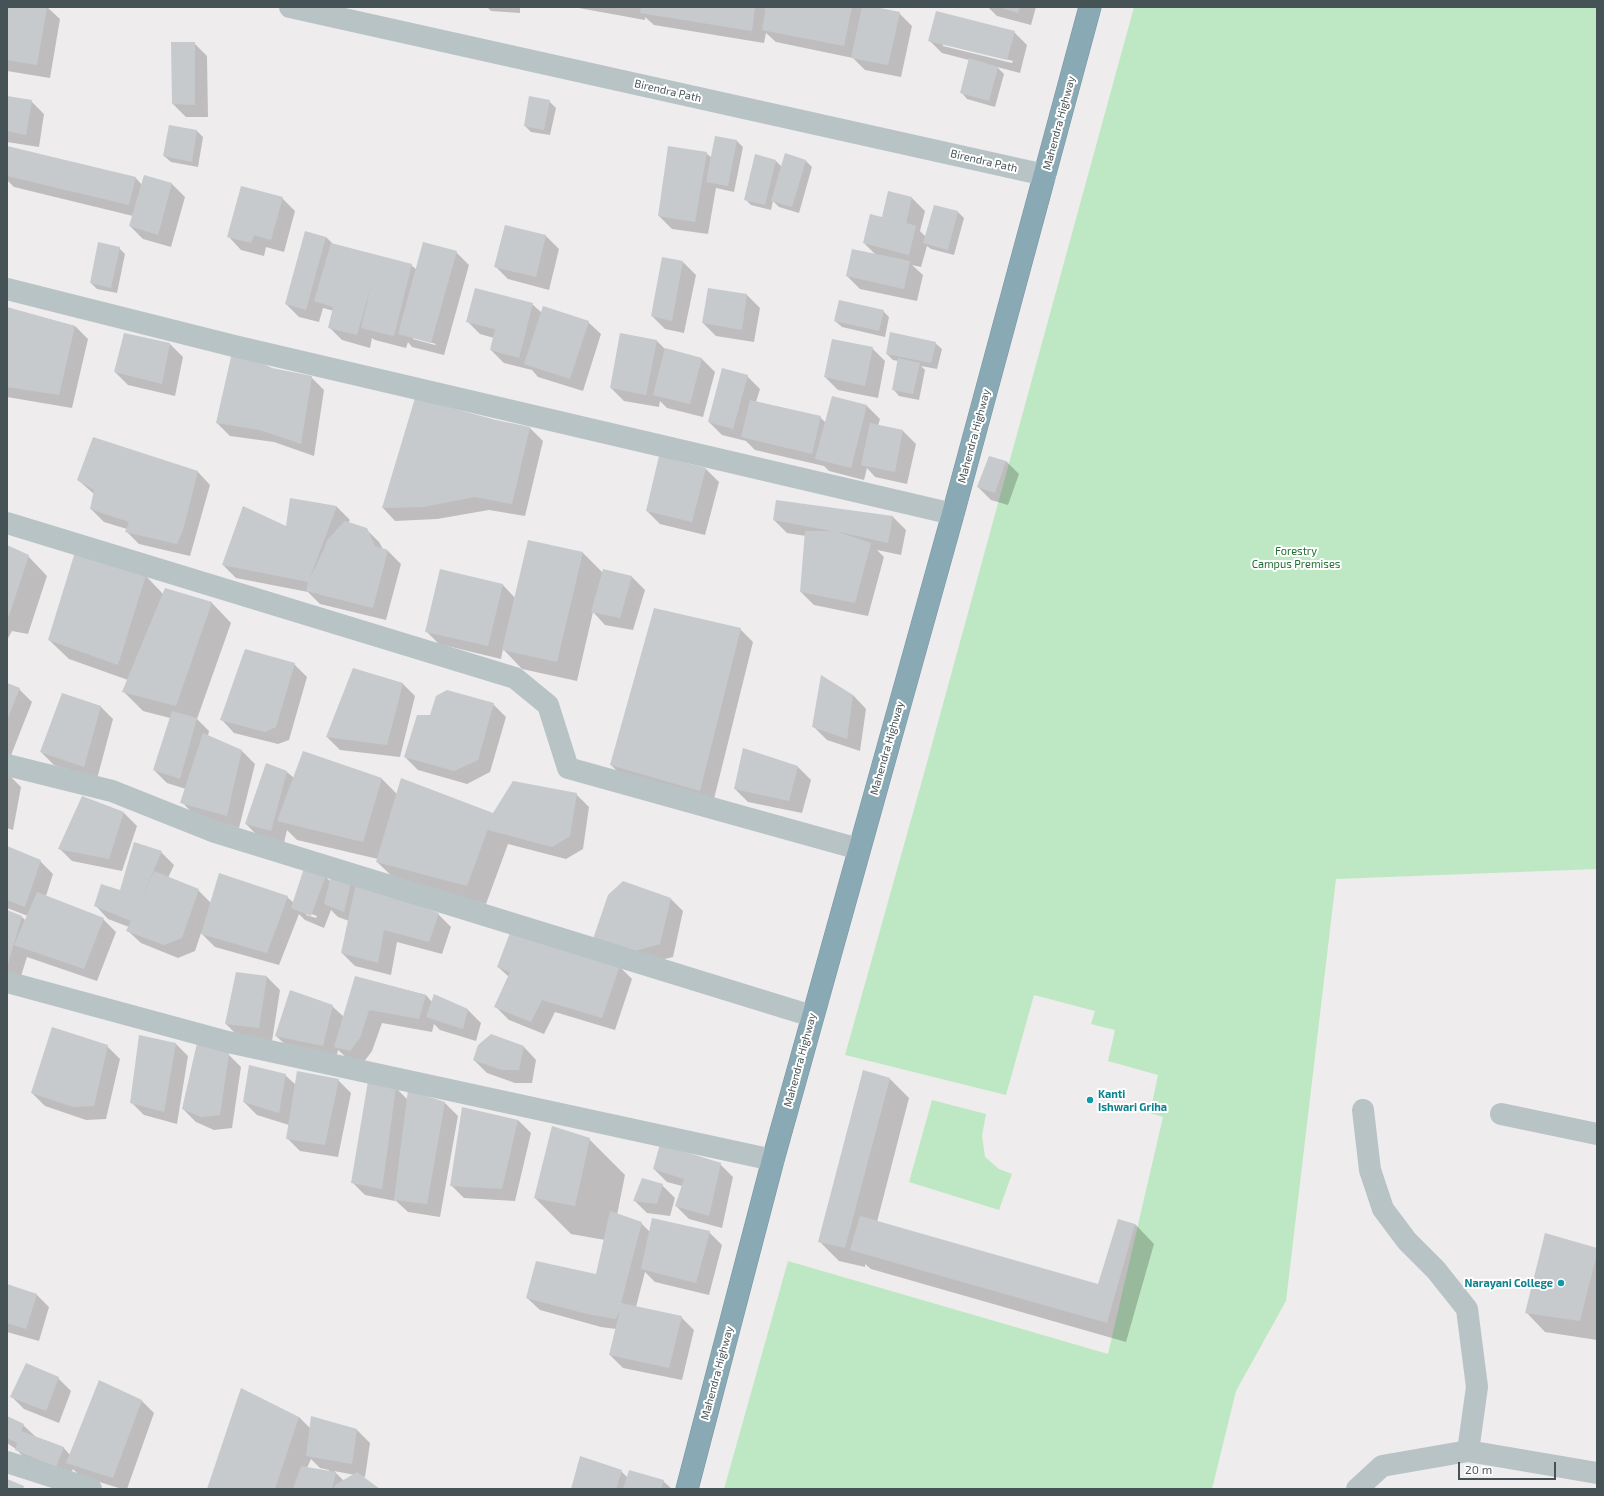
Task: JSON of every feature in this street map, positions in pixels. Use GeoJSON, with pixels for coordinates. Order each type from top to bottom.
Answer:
{"type":"FeatureCollection","features":[{"type":"Feature","properties":{"kind":"highway","name":"Mahendra Highway"},"geometry":{"type":"LineString","coordinates":[[687,1489],[812,1016],[953,514],[1090,7]]}},
{"type":"Feature","properties":{"kind":"street","name":"Birendra Path"},"geometry":{"type":"LineString","coordinates":[[290,7],[1044,175]]}},
{"type":"Feature","properties":{"kind":"street"},"geometry":{"type":"LineString","coordinates":[[7,289],[234,346],[953,514]]}},
{"type":"Feature","properties":{"kind":"street"},"geometry":{"type":"LineString","coordinates":[[7,523],[515,678],[548,705],[568,768],[859,849]]}},
{"type":"Feature","properties":{"kind":"street"},"geometry":{"type":"LineString","coordinates":[[7,765],[112,791],[215,832],[812,1016]]}},
{"type":"Feature","properties":{"kind":"street"},"geometry":{"type":"LineString","coordinates":[[7,982],[228,1042],[773,1160]]}},
{"type":"Feature","properties":{"kind":"street"},"geometry":{"type":"LineString","coordinates":[[1363,1110],[1370,1170],[1383,1210],[1407,1241],[1436,1270],[1466,1309],[1477,1387],[1468,1451]]}},
{"type":"Feature","properties":{"kind":"street"},"geometry":{"type":"LineString","coordinates":[[1501,1114],[1597,1134]]}},
{"type":"Feature","properties":{"kind":"street"},"geometry":{"type":"LineString","coordinates":[[1357,1489],[1382,1466],[1468,1451],[1597,1473]]}},
{"type":"Feature","properties":{"kind":"street"},"geometry":{"type":"LineString","coordinates":[[7,1462],[91,1489]]}},
{"type":"Feature","properties":{"kind":"green space","name":"Forestry Campus Premises"},"geometry":{"type":"Polygon","coordinates":[[[1134,7],[1597,7],[1597,869],[1336,879],[1286,1301],[1236,1391],[1212,1489],[724,1489],[788,1261],[1108,1354],[1163,1117],[1150,1113],[1158,1075],[1108,1061],[1115,1030],[1091,1024],[1095,1011],[1034,995],[1006,1095],[845,1055],[923,777],[1134,7]]]}},
{"type":"Feature","properties":{"kind":"green space"},"geometry":{"type":"Polygon","coordinates":[[[932,1100],[986,1114],[982,1136],[985,1157],[999,1169],[1012,1174],[999,1210],[909,1182],[932,1100]]]}},
{"type":"Feature","properties":{"kind":"building"},"geometry":{"type":"Polygon","coordinates":[[[7,7],[47,7],[37,65],[7,60],[7,7]]]}},
{"type":"Feature","properties":{"kind":"building"},"geometry":{"type":"Polygon","coordinates":[[[641,7],[755,7],[752,31],[640,13],[641,7]]]}},
{"type":"Feature","properties":{"kind":"building"},"geometry":{"type":"Polygon","coordinates":[[[766,7],[852,7],[844,46],[762,30],[766,7]]]}},
{"type":"Feature","properties":{"kind":"building"},"geometry":{"type":"Polygon","coordinates":[[[862,7],[875,7],[900,12],[888,65],[851,58],[862,7]]]}},
{"type":"Feature","properties":{"kind":"building"},"geometry":{"type":"Polygon","coordinates":[[[999,7],[1020,7],[1018,13],[999,7]]]}},
{"type":"Feature","properties":{"kind":"building"},"geometry":{"type":"Polygon","coordinates":[[[936,11],[1015,31],[1007,60],[928,41],[936,11]]]}},
{"type":"Feature","properties":{"kind":"building"},"geometry":{"type":"Polygon","coordinates":[[[171,42],[195,42],[195,105],[172,104],[171,42]]]}},
{"type":"Feature","properties":{"kind":"building"},"geometry":{"type":"Polygon","coordinates":[[[969,58],[998,67],[989,101],[960,93],[969,58]]]}},
{"type":"Feature","properties":{"kind":"building"},"geometry":{"type":"Polygon","coordinates":[[[7,96],[32,100],[26,135],[7,131],[7,96]]]}},
{"type":"Feature","properties":{"kind":"building"},"geometry":{"type":"Polygon","coordinates":[[[529,96],[550,100],[544,130],[524,126],[529,96]]]}},
{"type":"Feature","properties":{"kind":"building"},"geometry":{"type":"Polygon","coordinates":[[[169,125],[197,130],[192,162],[163,156],[169,125]]]}},
{"type":"Feature","properties":{"kind":"building"},"geometry":{"type":"Polygon","coordinates":[[[715,136],[737,140],[728,186],[706,182],[715,136]]]}},
{"type":"Feature","properties":{"kind":"building"},"geometry":{"type":"Polygon","coordinates":[[[7,146],[136,177],[129,205],[7,176],[7,146]]]}},
{"type":"Feature","properties":{"kind":"building"},"geometry":{"type":"Polygon","coordinates":[[[668,146],[707,152],[695,222],[658,216],[668,146]]]}},
{"type":"Feature","properties":{"kind":"building"},"geometry":{"type":"Polygon","coordinates":[[[785,153],[806,160],[792,207],[771,201],[785,153]]]}},
{"type":"Feature","properties":{"kind":"building"},"geometry":{"type":"Polygon","coordinates":[[[755,154],[776,160],[765,205],[744,200],[755,154]]]}},
{"type":"Feature","properties":{"kind":"building"},"geometry":{"type":"Polygon","coordinates":[[[144,175],[172,183],[158,235],[129,226],[144,175]]]}},
{"type":"Feature","properties":{"kind":"building"},"geometry":{"type":"Polygon","coordinates":[[[241,186],[283,197],[271,240],[254,235],[251,243],[227,237],[241,186]]]}},
{"type":"Feature","properties":{"kind":"building"},"geometry":{"type":"Polygon","coordinates":[[[888,191],[912,197],[906,223],[916,226],[909,255],[863,243],[870,214],[882,217],[888,191]]]}},
{"type":"Feature","properties":{"kind":"building"},"geometry":{"type":"Polygon","coordinates":[[[934,205],[958,211],[948,250],[923,243],[934,205]]]}},
{"type":"Feature","properties":{"kind":"building"},"geometry":{"type":"Polygon","coordinates":[[[505,225],[546,235],[536,277],[494,267],[505,225]]]}},
{"type":"Feature","properties":{"kind":"building"},"geometry":{"type":"Polygon","coordinates":[[[305,231],[326,237],[306,310],[285,304],[305,231]]]}},
{"type":"Feature","properties":{"kind":"building"},"geometry":{"type":"Polygon","coordinates":[[[98,242],[120,247],[111,288],[90,283],[98,242]]]}},
{"type":"Feature","properties":{"kind":"building"},"geometry":{"type":"Polygon","coordinates":[[[423,242],[457,251],[431,343],[398,334],[423,242]]]}},
{"type":"Feature","properties":{"kind":"building"},"geometry":{"type":"Polygon","coordinates":[[[331,243],[412,264],[394,336],[361,328],[372,282],[357,335],[328,328],[333,307],[314,301],[331,243]]]}},
{"type":"Feature","properties":{"kind":"building"},"geometry":{"type":"Polygon","coordinates":[[[852,249],[910,261],[904,289],[846,276],[852,249]]]}},
{"type":"Feature","properties":{"kind":"building"},"geometry":{"type":"Polygon","coordinates":[[[662,257],[683,261],[672,321],[651,316],[662,257]]]}},
{"type":"Feature","properties":{"kind":"building"},"geometry":{"type":"Polygon","coordinates":[[[475,288],[533,303],[519,358],[490,350],[495,329],[466,322],[475,288]]]}},
{"type":"Feature","properties":{"kind":"building"},"geometry":{"type":"Polygon","coordinates":[[[708,288],[747,294],[742,330],[702,323],[708,288]]]}},
{"type":"Feature","properties":{"kind":"building"},"geometry":{"type":"Polygon","coordinates":[[[839,300],[884,310],[879,331],[834,321],[839,300]]]}},
{"type":"Feature","properties":{"kind":"building"},"geometry":{"type":"Polygon","coordinates":[[[543,306],[589,321],[570,379],[524,364],[543,306]]]}},
{"type":"Feature","properties":{"kind":"building"},"geometry":{"type":"Polygon","coordinates":[[[7,307],[75,326],[59,395],[7,387],[7,307]]]}},
{"type":"Feature","properties":{"kind":"building"},"geometry":{"type":"Polygon","coordinates":[[[890,332],[936,342],[931,363],[886,354],[890,332]]]}},
{"type":"Feature","properties":{"kind":"building"},"geometry":{"type":"Polygon","coordinates":[[[124,333],[170,343],[162,384],[114,372],[124,333]]]}},
{"type":"Feature","properties":{"kind":"building"},"geometry":{"type":"Polygon","coordinates":[[[620,333],[657,340],[646,395],[610,388],[620,333]]]}},
{"type":"Feature","properties":{"kind":"building"},"geometry":{"type":"Polygon","coordinates":[[[832,339],[873,347],[865,386],[824,377],[832,339]]]}},
{"type":"Feature","properties":{"kind":"building"},"geometry":{"type":"Polygon","coordinates":[[[233,348],[272,368],[312,376],[301,444],[260,430],[216,423],[233,348]]]}},
{"type":"Feature","properties":{"kind":"building"},"geometry":{"type":"Polygon","coordinates":[[[665,348],[702,358],[690,404],[653,395],[665,348]]]}},
{"type":"Feature","properties":{"kind":"building"},"geometry":{"type":"Polygon","coordinates":[[[898,358],[920,363],[913,394],[892,390],[898,358]]]}},
{"type":"Feature","properties":{"kind":"building"},"geometry":{"type":"Polygon","coordinates":[[[722,368],[748,375],[733,429],[708,422],[722,368]]]}},
{"type":"Feature","properties":{"kind":"building"},"geometry":{"type":"Polygon","coordinates":[[[832,396],[867,405],[851,468],[815,459],[832,396]]]}},
{"type":"Feature","properties":{"kind":"building"},"geometry":{"type":"Polygon","coordinates":[[[415,398],[496,420],[530,427],[512,504],[475,497],[423,507],[382,508],[415,398]]]}},
{"type":"Feature","properties":{"kind":"building"},"geometry":{"type":"Polygon","coordinates":[[[750,400],[821,416],[812,454],[741,437],[750,400]]]}},
{"type":"Feature","properties":{"kind":"building"},"geometry":{"type":"Polygon","coordinates":[[[870,423],[903,430],[895,472],[861,465],[870,423]]]}},
{"type":"Feature","properties":{"kind":"building"},"geometry":{"type":"Polygon","coordinates":[[[93,437],[198,471],[183,530],[177,544],[125,532],[129,522],[90,509],[94,490],[77,480],[93,437]]]}},
{"type":"Feature","properties":{"kind":"building"},"geometry":{"type":"Polygon","coordinates":[[[659,456],[706,468],[692,522],[646,511],[659,456]]]}},
{"type":"Feature","properties":{"kind":"building"},"geometry":{"type":"Polygon","coordinates":[[[989,456],[1006,461],[995,493],[977,487],[989,456]]]}},
{"type":"Feature","properties":{"kind":"building"},"geometry":{"type":"Polygon","coordinates":[[[290,498],[337,506],[309,580],[327,540],[345,521],[367,528],[375,546],[388,550],[373,608],[306,591],[308,582],[222,565],[243,506],[286,526],[290,498]]]}},
{"type":"Feature","properties":{"kind":"building"},"geometry":{"type":"Polygon","coordinates":[[[776,500],[893,516],[888,543],[835,531],[871,543],[855,603],[800,592],[805,531],[832,531],[773,520],[776,500]]]}},
{"type":"Feature","properties":{"kind":"building"},"geometry":{"type":"Polygon","coordinates":[[[528,540],[583,552],[557,662],[502,650],[528,540]]]}},
{"type":"Feature","properties":{"kind":"building"},"geometry":{"type":"Polygon","coordinates":[[[7,545],[29,555],[9,616],[7,615],[7,545]]]}},
{"type":"Feature","properties":{"kind":"building"},"geometry":{"type":"Polygon","coordinates":[[[75,552],[146,575],[118,665],[48,640],[75,552]]]}},
{"type":"Feature","properties":{"kind":"building"},"geometry":{"type":"Polygon","coordinates":[[[440,569],[503,584],[488,646],[425,632],[440,569]]]}},
{"type":"Feature","properties":{"kind":"building"},"geometry":{"type":"Polygon","coordinates":[[[603,569],[632,576],[620,618],[591,612],[603,569]]]}},
{"type":"Feature","properties":{"kind":"building"},"geometry":{"type":"Polygon","coordinates":[[[165,588],[212,602],[176,706],[122,692],[165,588]]]}},
{"type":"Feature","properties":{"kind":"building"},"geometry":{"type":"Polygon","coordinates":[[[654,608],[741,628],[700,791],[610,765],[654,608]]]}},
{"type":"Feature","properties":{"kind":"building"},"geometry":{"type":"Polygon","coordinates":[[[245,649],[295,663],[276,727],[265,732],[220,720],[245,649]]]}},
{"type":"Feature","properties":{"kind":"building"},"geometry":{"type":"Polygon","coordinates":[[[353,668],[403,683],[387,745],[326,737],[353,668]]]}},
{"type":"Feature","properties":{"kind":"building"},"geometry":{"type":"Polygon","coordinates":[[[821,675],[853,695],[847,739],[812,727],[821,675]]]}},
{"type":"Feature","properties":{"kind":"building"},"geometry":{"type":"Polygon","coordinates":[[[7,683],[20,688],[7,720],[7,683]]]}},
{"type":"Feature","properties":{"kind":"building"},"geometry":{"type":"Polygon","coordinates":[[[447,690],[494,703],[478,760],[454,771],[404,757],[417,715],[430,715],[436,696],[447,690]]]}},
{"type":"Feature","properties":{"kind":"building"},"geometry":{"type":"Polygon","coordinates":[[[62,693],[101,706],[84,767],[40,752],[62,693]]]}},
{"type":"Feature","properties":{"kind":"building"},"geometry":{"type":"Polygon","coordinates":[[[172,711],[197,718],[180,779],[153,770],[172,711]]]}},
{"type":"Feature","properties":{"kind":"building"},"geometry":{"type":"Polygon","coordinates":[[[203,733],[242,750],[227,816],[180,803],[203,733]]]}},
{"type":"Feature","properties":{"kind":"building"},"geometry":{"type":"Polygon","coordinates":[[[743,748],[798,766],[789,801],[734,789],[743,748]]]}},
{"type":"Feature","properties":{"kind":"building"},"geometry":{"type":"Polygon","coordinates":[[[303,751],[382,778],[363,842],[277,821],[303,751]]]}},
{"type":"Feature","properties":{"kind":"building"},"geometry":{"type":"Polygon","coordinates":[[[266,763],[287,771],[271,831],[245,824],[266,763]]]}},
{"type":"Feature","properties":{"kind":"building"},"geometry":{"type":"Polygon","coordinates":[[[401,778],[493,813],[513,781],[577,793],[570,836],[552,847],[488,830],[492,818],[467,886],[376,862],[401,778]]]}},
{"type":"Feature","properties":{"kind":"building"},"geometry":{"type":"Polygon","coordinates":[[[82,796],[124,812],[109,859],[58,849],[82,796]]]}},
{"type":"Feature","properties":{"kind":"building"},"geometry":{"type":"Polygon","coordinates":[[[134,842],[162,851],[140,901],[154,871],[199,889],[182,938],[164,945],[126,931],[131,921],[94,906],[101,884],[120,890],[134,842]]]}},
{"type":"Feature","properties":{"kind":"building"},"geometry":{"type":"Polygon","coordinates":[[[7,846],[41,860],[25,907],[7,900],[7,846]]]}},
{"type":"Feature","properties":{"kind":"building"},"geometry":{"type":"Polygon","coordinates":[[[304,868],[326,875],[311,916],[291,908],[304,868]]]}},
{"type":"Feature","properties":{"kind":"building"},"geometry":{"type":"Polygon","coordinates":[[[332,872],[352,878],[344,912],[324,904],[332,872]]]}},
{"type":"Feature","properties":{"kind":"building"},"geometry":{"type":"Polygon","coordinates":[[[219,873],[288,896],[267,953],[201,934],[219,873]]]}},
{"type":"Feature","properties":{"kind":"building"},"geometry":{"type":"Polygon","coordinates":[[[623,881],[671,898],[660,944],[635,951],[593,939],[608,895],[623,881]]]}},
{"type":"Feature","properties":{"kind":"building"},"geometry":{"type":"Polygon","coordinates":[[[356,883],[439,913],[429,942],[384,930],[378,963],[341,953],[356,883]]]}},
{"type":"Feature","properties":{"kind":"building"},"geometry":{"type":"Polygon","coordinates":[[[37,892],[104,918],[84,969],[14,945],[37,892]]]}},
{"type":"Feature","properties":{"kind":"building"},"geometry":{"type":"Polygon","coordinates":[[[7,910],[22,916],[8,964],[7,963],[7,910]]]}},
{"type":"Feature","properties":{"kind":"building"},"geometry":{"type":"Polygon","coordinates":[[[511,930],[620,965],[602,1018],[542,1000],[531,1022],[494,1007],[510,972],[497,967],[511,930]]]}},
{"type":"Feature","properties":{"kind":"building"},"geometry":{"type":"Polygon","coordinates":[[[236,972],[267,976],[259,1028],[225,1024],[236,972]]]}},
{"type":"Feature","properties":{"kind":"building"},"geometry":{"type":"Polygon","coordinates":[[[355,976],[426,995],[419,1019],[369,1010],[360,1038],[350,1051],[334,1047],[355,976]]]}},
{"type":"Feature","properties":{"kind":"building"},"geometry":{"type":"Polygon","coordinates":[[[290,990],[333,1005],[323,1046],[275,1036],[290,990]]]}},
{"type":"Feature","properties":{"kind":"building"},"geometry":{"type":"Polygon","coordinates":[[[434,994],[468,1009],[463,1029],[426,1017],[434,994]]]}},
{"type":"Feature","properties":{"kind":"building"},"geometry":{"type":"Polygon","coordinates":[[[52,1027],[108,1045],[94,1106],[73,1107],[31,1093],[52,1027]]]}},
{"type":"Feature","properties":{"kind":"building"},"geometry":{"type":"Polygon","coordinates":[[[491,1034],[524,1046],[519,1070],[502,1070],[473,1060],[478,1045],[491,1034]]]}},
{"type":"Feature","properties":{"kind":"building"},"geometry":{"type":"Polygon","coordinates":[[[139,1035],[176,1043],[164,1112],[130,1103],[139,1035]]]}},
{"type":"Feature","properties":{"kind":"building"},"geometry":{"type":"Polygon","coordinates":[[[197,1043],[229,1053],[220,1115],[201,1117],[182,1109],[197,1043]]]}},
{"type":"Feature","properties":{"kind":"building"},"geometry":{"type":"Polygon","coordinates":[[[249,1065],[286,1074],[279,1113],[243,1102],[249,1065]]]}},
{"type":"Feature","properties":{"kind":"building"},"geometry":{"type":"Polygon","coordinates":[[[863,1070],[890,1078],[845,1248],[818,1242],[863,1070]]]}},
{"type":"Feature","properties":{"kind":"building"},"geometry":{"type":"Polygon","coordinates":[[[297,1071],[339,1079],[325,1145],[286,1139],[297,1071]]]}},
{"type":"Feature","properties":{"kind":"building"},"geometry":{"type":"Polygon","coordinates":[[[368,1081],[396,1087],[382,1189],[351,1183],[368,1081]]]}},
{"type":"Feature","properties":{"kind":"building"},"geometry":{"type":"Polygon","coordinates":[[[408,1090],[445,1102],[427,1204],[394,1200],[408,1090]]]}},
{"type":"Feature","properties":{"kind":"building"},"geometry":{"type":"Polygon","coordinates":[[[462,1107],[518,1120],[502,1189],[450,1186],[462,1107]]]}},
{"type":"Feature","properties":{"kind":"building"},"geometry":{"type":"Polygon","coordinates":[[[552,1126],[590,1138],[575,1206],[534,1198],[552,1126]]]}},
{"type":"Feature","properties":{"kind":"building"},"geometry":{"type":"Polygon","coordinates":[[[660,1144],[721,1163],[709,1216],[675,1206],[684,1179],[653,1169],[660,1144]]]}},
{"type":"Feature","properties":{"kind":"building"},"geometry":{"type":"Polygon","coordinates":[[[642,1178],[663,1184],[657,1204],[633,1201],[642,1178]]]}},
{"type":"Feature","properties":{"kind":"building"},"geometry":{"type":"Polygon","coordinates":[[[610,1211],[642,1222],[621,1303],[682,1316],[669,1368],[609,1355],[620,1310],[616,1319],[587,1314],[526,1298],[536,1261],[596,1274],[610,1211]]]}},
{"type":"Feature","properties":{"kind":"building"},"geometry":{"type":"Polygon","coordinates":[[[860,1216],[1098,1284],[1118,1219],[1135,1224],[1107,1323],[850,1250],[860,1216]]]}},
{"type":"Feature","properties":{"kind":"building"},"geometry":{"type":"Polygon","coordinates":[[[652,1218],[710,1231],[696,1283],[641,1269],[652,1218]]]}},
{"type":"Feature","properties":{"kind":"building","name":"Narayani College"},"geometry":{"type":"Polygon","coordinates":[[[1545,1233],[1597,1248],[1597,1254],[1580,1321],[1525,1313],[1545,1233]]]}},
{"type":"Feature","properties":{"kind":"building"},"geometry":{"type":"Polygon","coordinates":[[[7,1284],[37,1294],[26,1329],[7,1323],[7,1284]]]}},
{"type":"Feature","properties":{"kind":"building"},"geometry":{"type":"Polygon","coordinates":[[[26,1363],[59,1377],[46,1411],[10,1397],[26,1363]]]}},
{"type":"Feature","properties":{"kind":"building"},"geometry":{"type":"Polygon","coordinates":[[[99,1380],[142,1400],[113,1478],[66,1463],[99,1380]]]}},
{"type":"Feature","properties":{"kind":"building"},"geometry":{"type":"Polygon","coordinates":[[[241,1388],[299,1417],[275,1489],[207,1489],[241,1388]]]}},
{"type":"Feature","properties":{"kind":"building"},"geometry":{"type":"Polygon","coordinates":[[[7,1416],[24,1424],[21,1431],[64,1447],[56,1467],[15,1450],[17,1443],[7,1438],[7,1416]]]}},
{"type":"Feature","properties":{"kind":"building"},"geometry":{"type":"Polygon","coordinates":[[[311,1416],[357,1429],[352,1464],[306,1456],[311,1416]]]}},
{"type":"Feature","properties":{"kind":"building"},"geometry":{"type":"Polygon","coordinates":[[[580,1456],[622,1470],[616,1489],[571,1489],[580,1456]]]}},
{"type":"Feature","properties":{"kind":"building"},"geometry":{"type":"Polygon","coordinates":[[[301,1466],[336,1472],[332,1489],[293,1489],[301,1466]]]}},
{"type":"Feature","properties":{"kind":"building"},"geometry":{"type":"Polygon","coordinates":[[[629,1470],[664,1480],[661,1489],[623,1489],[629,1470]]]}},
{"type":"Feature","properties":{"kind":"building"},"geometry":{"type":"Polygon","coordinates":[[[357,1472],[380,1489],[334,1489],[335,1485],[357,1472]]]}},
{"type":"Feature","properties":{"kind":"building"},"geometry":{"type":"Polygon","coordinates":[[[7,1479],[24,1486],[23,1489],[7,1489],[7,1479]]]}},
{"type":"Feature","properties":{"kind":"place","name":"Kanti Ishwari Griha"},"geometry":{"type":"Point","coordinates":[1090,1100]}},
{"type":"Feature","properties":{"kind":"place","name":"Narayani College"},"geometry":{"type":"Point","coordinates":[1561,1283]}}]}
